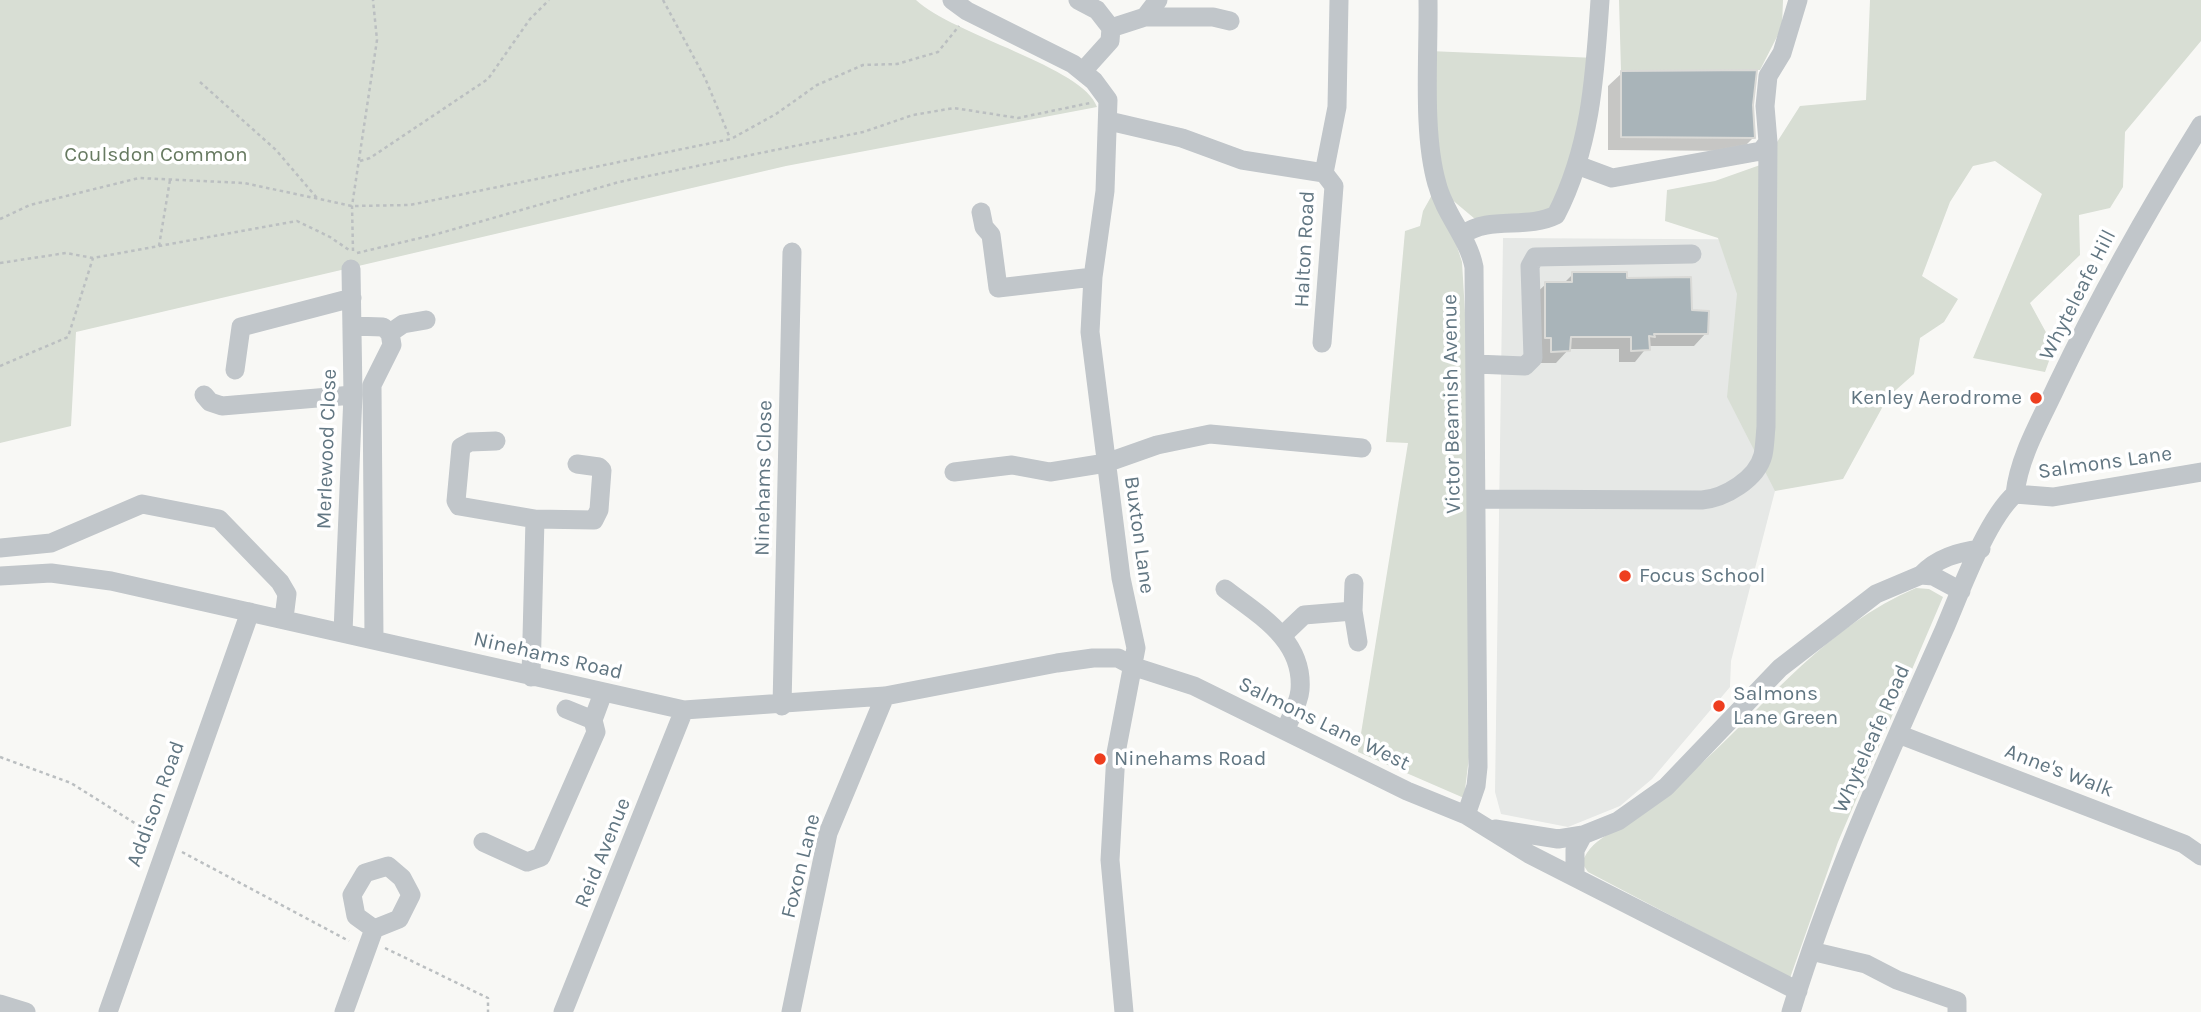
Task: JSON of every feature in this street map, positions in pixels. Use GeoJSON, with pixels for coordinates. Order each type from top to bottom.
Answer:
{"type":"FeatureCollection","features":[{"type":"Feature","properties":{"kind":"street"},"geometry":{"type":"LineString","coordinates":[[1078,0],[1097,10],[1111,28],[1110,41],[1083,71]]}},
{"type":"Feature","properties":{"kind":"street"},"geometry":{"type":"LineString","coordinates":[[1144,17],[1158,0]]}},
{"type":"Feature","properties":{"kind":"street"},"geometry":{"type":"LineString","coordinates":[[1324,173],[1337,107],[1339,0]]}},
{"type":"Feature","properties":{"kind":"street","name":"Victor Beamish Avenue"},"geometry":{"type":"LineString","coordinates":[[1428,0],[1431,159],[1448,214],[1470,248],[1474,267],[1478,767],[1476,786],[1466,815]]}},
{"type":"Feature","properties":{"kind":"street"},"geometry":{"type":"LineString","coordinates":[[1462,236],[1481,224],[1540,223],[1556,215],[1577,165],[1590,122],[1600,0]]}},
{"type":"Feature","properties":{"kind":"street"},"geometry":{"type":"LineString","coordinates":[[1476,499],[1714,499],[1751,474],[1762,458],[1766,427],[1768,142],[1765,106],[1768,76],[1782,53],[1798,0]]}},
{"type":"Feature","properties":{"kind":"street"},"geometry":{"type":"LineString","coordinates":[[960,6],[1083,71],[1103,92]]}},
{"type":"Feature","properties":{"kind":"street"},"geometry":{"type":"LineString","coordinates":[[1111,28],[1144,17],[1202,17],[1230,21]]}},
{"type":"Feature","properties":{"kind":"street","name":"Buxton Lane"},"geometry":{"type":"LineString","coordinates":[[1103,92],[1108,100],[1109,121],[1105,191],[1093,277],[1090,332],[1121,578],[1136,648],[1135,667],[1116,753],[1110,860],[1124,1012]]}},
{"type":"Feature","properties":{"kind":"street","name":"Halton Road"},"geometry":{"type":"LineString","coordinates":[[1109,121],[1182,138],[1242,160],[1324,173],[1335,186],[1322,343]]}},
{"type":"Feature","properties":{"kind":"street","name":"Whyteleafe Hill"},"geometry":{"type":"LineString","coordinates":[[2015,494],[2017,474],[2096,303],[2201,125]]}},
{"type":"Feature","properties":{"kind":"street"},"geometry":{"type":"LineString","coordinates":[[1577,165],[1612,178],[1761,151],[1768,142]]}},
{"type":"Feature","properties":{"kind":"street"},"geometry":{"type":"LineString","coordinates":[[981,212],[984,227],[992,235],[998,288],[1093,277]]}},
{"type":"Feature","properties":{"kind":"street","name":"Ninehams Close"},"geometry":{"type":"LineString","coordinates":[[782,706],[792,251]]}},
{"type":"Feature","properties":{"kind":"street"},"geometry":{"type":"LineString","coordinates":[[1475,364],[1525,366],[1532,358],[1530,266],[1535,257],[1692,254]]}},
{"type":"Feature","properties":{"kind":"street","name":"Merlewood Close"},"geometry":{"type":"LineString","coordinates":[[344,632],[353,395],[352,261]]}},
{"type":"Feature","properties":{"kind":"street"},"geometry":{"type":"LineString","coordinates":[[235,370],[241,327],[352,298]]}},
{"type":"Feature","properties":{"kind":"street"},"geometry":{"type":"LineString","coordinates":[[390,333],[404,324],[426,320]]}},
{"type":"Feature","properties":{"kind":"street"},"geometry":{"type":"LineString","coordinates":[[353,326],[383,327],[390,333],[392,345],[372,385],[374,639]]}},
{"type":"Feature","properties":{"kind":"street"},"geometry":{"type":"LineString","coordinates":[[204,395],[210,402],[222,406],[353,395]]}},
{"type":"Feature","properties":{"kind":"street"},"geometry":{"type":"LineString","coordinates":[[954,472],[1012,465],[1050,472],[1107,463],[1157,445],[1210,434],[1362,448]]}},
{"type":"Feature","properties":{"kind":"street"},"geometry":{"type":"LineString","coordinates":[[496,441],[470,442],[461,447],[456,500],[459,506],[535,519],[594,520],[599,510],[602,470],[599,467],[577,464]]}},
{"type":"Feature","properties":{"kind":"street","name":"Salmons Lane"},"geometry":{"type":"LineString","coordinates":[[2015,494],[2053,497],[2201,472]]}},
{"type":"Feature","properties":{"kind":"street","name":"Whyteleafe Road"},"geometry":{"type":"LineString","coordinates":[[1791,1012],[1843,863],[1898,734],[1981,549],[2004,503],[2015,494]]}},
{"type":"Feature","properties":{"kind":"street"},"geometry":{"type":"LineString","coordinates":[[0,548],[51,543],[142,504],[219,519],[280,582],[287,594],[284,618]]}},
{"type":"Feature","properties":{"kind":"street"},"geometry":{"type":"LineString","coordinates":[[531,677],[535,519]]}},
{"type":"Feature","properties":{"kind":"street"},"geometry":{"type":"LineString","coordinates":[[1575,876],[1575,850],[1583,835],[1618,821],[1666,787],[1780,668],[1834,624],[1876,594],[1921,575],[1932,563],[1965,551],[1981,549]]}},
{"type":"Feature","properties":{"kind":"street","name":"Ninehams Road"},"geometry":{"type":"LineString","coordinates":[[0,576],[51,573],[111,580],[684,710],[782,706],[885,696],[1093,658],[1118,658],[1135,667]]}},
{"type":"Feature","properties":{"kind":"street"},"geometry":{"type":"LineString","coordinates":[[1921,575],[1933,576],[1961,591]]}},
{"type":"Feature","properties":{"kind":"street"},"geometry":{"type":"LineString","coordinates":[[1354,583],[1353,611],[1358,642]]}},
{"type":"Feature","properties":{"kind":"street"},"geometry":{"type":"LineString","coordinates":[[1225,589],[1292,647],[1300,692],[1286,731]]}},
{"type":"Feature","properties":{"kind":"street","name":"Addison Road"},"geometry":{"type":"LineString","coordinates":[[108,1012],[165,843],[250,611]]}},
{"type":"Feature","properties":{"kind":"street"},"geometry":{"type":"LineString","coordinates":[[1282,636],[1304,615],[1353,611]]}},
{"type":"Feature","properties":{"kind":"street","name":"Salmons Lane West"},"geometry":{"type":"LineString","coordinates":[[1135,667],[1194,686],[1407,790],[1466,815],[1490,828],[1505,841],[1798,991]]}},
{"type":"Feature","properties":{"kind":"street"},"geometry":{"type":"LineString","coordinates":[[483,842],[527,862],[541,857],[596,732],[593,720],[603,693]]}},
{"type":"Feature","properties":{"kind":"street","name":"Foxon Lane"},"geometry":{"type":"LineString","coordinates":[[790,1012],[828,834],[885,696]]}},
{"type":"Feature","properties":{"kind":"street"},"geometry":{"type":"LineString","coordinates":[[566,709],[593,720]]}},
{"type":"Feature","properties":{"kind":"street","name":"Reid Avenue"},"geometry":{"type":"LineString","coordinates":[[563,1012],[684,710]]}},
{"type":"Feature","properties":{"kind":"street","name":"Anne's Walk"},"geometry":{"type":"LineString","coordinates":[[1898,734],[2184,844],[2201,856]]}},
{"type":"Feature","properties":{"kind":"street","name":"Salmons Lane West"},"geometry":{"type":"LineString","coordinates":[[1490,828],[1559,839],[1583,835]]}},
{"type":"Feature","properties":{"kind":"street"},"geometry":{"type":"LineString","coordinates":[[344,1012],[372,935]]}},
{"type":"Feature","properties":{"kind":"street"},"geometry":{"type":"LineString","coordinates":[[1811,951],[1866,964],[1896,979],[1957,1001],[1956,1012]]}},
{"type":"Feature","properties":{"kind":"street"},"geometry":{"type":"LineString","coordinates":[[0,1004],[26,1012]]}},
{"type":"Feature","properties":{"kind":"path"},"geometry":{"type":"LineString","coordinates":[[352,261],[352,206],[377,40],[373,0]]}},
{"type":"Feature","properties":{"kind":"path"},"geometry":{"type":"LineString","coordinates":[[360,161],[370,158],[488,79],[530,19],[549,0]]}},
{"type":"Feature","properties":{"kind":"path"},"geometry":{"type":"LineString","coordinates":[[663,0],[705,78],[731,139]]}},
{"type":"Feature","properties":{"kind":"path"},"geometry":{"type":"LineString","coordinates":[[0,219],[30,205],[139,178],[244,183],[352,206],[410,205],[731,139],[817,85],[863,65],[897,64],[938,52],[960,6]]}},
{"type":"Feature","properties":{"kind":"path"},"geometry":{"type":"LineString","coordinates":[[200,82],[276,150],[317,198]]}},
{"type":"Feature","properties":{"kind":"path"},"geometry":{"type":"LineString","coordinates":[[352,261],[619,182],[863,132],[913,115],[954,108],[1018,118],[1087,106],[1103,92]]}},
{"type":"Feature","properties":{"kind":"path"},"geometry":{"type":"LineString","coordinates":[[159,246],[170,179]]}},
{"type":"Feature","properties":{"kind":"path"},"geometry":{"type":"LineString","coordinates":[[0,263],[66,253],[93,258],[298,221],[330,237],[352,261]]}},
{"type":"Feature","properties":{"kind":"path"},"geometry":{"type":"LineString","coordinates":[[0,366],[68,337],[93,258]]}},
{"type":"Feature","properties":{"kind":"path"},"geometry":{"type":"LineString","coordinates":[[372,935],[488,998],[488,1012]]}},
{"type":"Feature","properties":{"kind":"shaded area","name":"Focus School"},"geometry":{"type":"Polygon","coordinates":[[[1503,238],[1833,240],[1775,491],[1731,661],[1730,687],[1652,779],[1620,806],[1568,827],[1501,814],[1495,792],[1503,238]]]}},
{"type":"Feature","properties":{"kind":"green space","name":"Coulsdon Common"},"geometry":{"type":"Polygon","coordinates":[[[0,0],[916,0],[958,26],[1068,78],[1087,92],[1097,107],[786,166],[76,332],[71,426],[0,443],[0,0]]]}},
{"type":"Feature","properties":{"kind":"green space"},"geometry":{"type":"Polygon","coordinates":[[[1619,0],[1783,0],[1782,27],[1760,70],[1621,71],[1619,0]]]}},
{"type":"Feature","properties":{"kind":"green space"},"geometry":{"type":"Polygon","coordinates":[[[1870,0],[2201,0],[2201,41],[2125,132],[2123,187],[2110,208],[2079,215],[2080,255],[2030,303],[2054,347],[2045,372],[1973,358],[2042,194],[1995,161],[1973,166],[1950,202],[1922,276],[1958,299],[1944,322],[1920,338],[1914,374],[1888,397],[1843,479],[1775,491],[1727,397],[1737,294],[1718,238],[1665,221],[1667,190],[1715,181],[1763,164],[1800,106],[1866,100],[1870,0]]]}},
{"type":"Feature","properties":{"kind":"green space"},"geometry":{"type":"Polygon","coordinates":[[[1429,51],[1596,58],[1556,215],[1481,224],[1438,188],[1462,262],[1467,346],[1469,757],[1464,798],[1358,752],[1408,443],[1386,442],[1405,231],[1420,226],[1423,211],[1437,186],[1429,51]]]}},
{"type":"Feature","properties":{"kind":"green space"},"geometry":{"type":"Polygon","coordinates":[[[1916,588],[1929,589],[1943,597],[1838,842],[1790,978],[1588,872],[1582,863],[1594,845],[1638,818],[1682,781],[1828,643],[1855,622],[1916,588]]]}},
{"type":"Feature","properties":{"kind":"building"},"geometry":{"type":"Polygon","coordinates":[[[1757,70],[1753,105],[1755,138],[1621,137],[1621,71],[1757,70]]]}},
{"type":"Feature","properties":{"kind":"building"},"geometry":{"type":"Polygon","coordinates":[[[1572,272],[1627,272],[1627,278],[1691,277],[1692,310],[1709,311],[1708,334],[1654,334],[1655,337],[1649,336],[1650,350],[1631,351],[1631,337],[1571,337],[1570,351],[1551,352],[1551,338],[1545,338],[1545,282],[1572,282],[1572,272]]]}},
{"type":"Feature","properties":{"kind":"place","name":"Kenley Aerodrome"},"geometry":{"type":"Point","coordinates":[2036,398]}},
{"type":"Feature","properties":{"kind":"place","name":"Focus School"},"geometry":{"type":"Point","coordinates":[1625,576]}},
{"type":"Feature","properties":{"kind":"place","name":"Salmons Lane Green"},"geometry":{"type":"Point","coordinates":[1719,706]}},
{"type":"Feature","properties":{"kind":"place","name":"Ninehams Road"},"geometry":{"type":"Point","coordinates":[1100,759]}}]}
